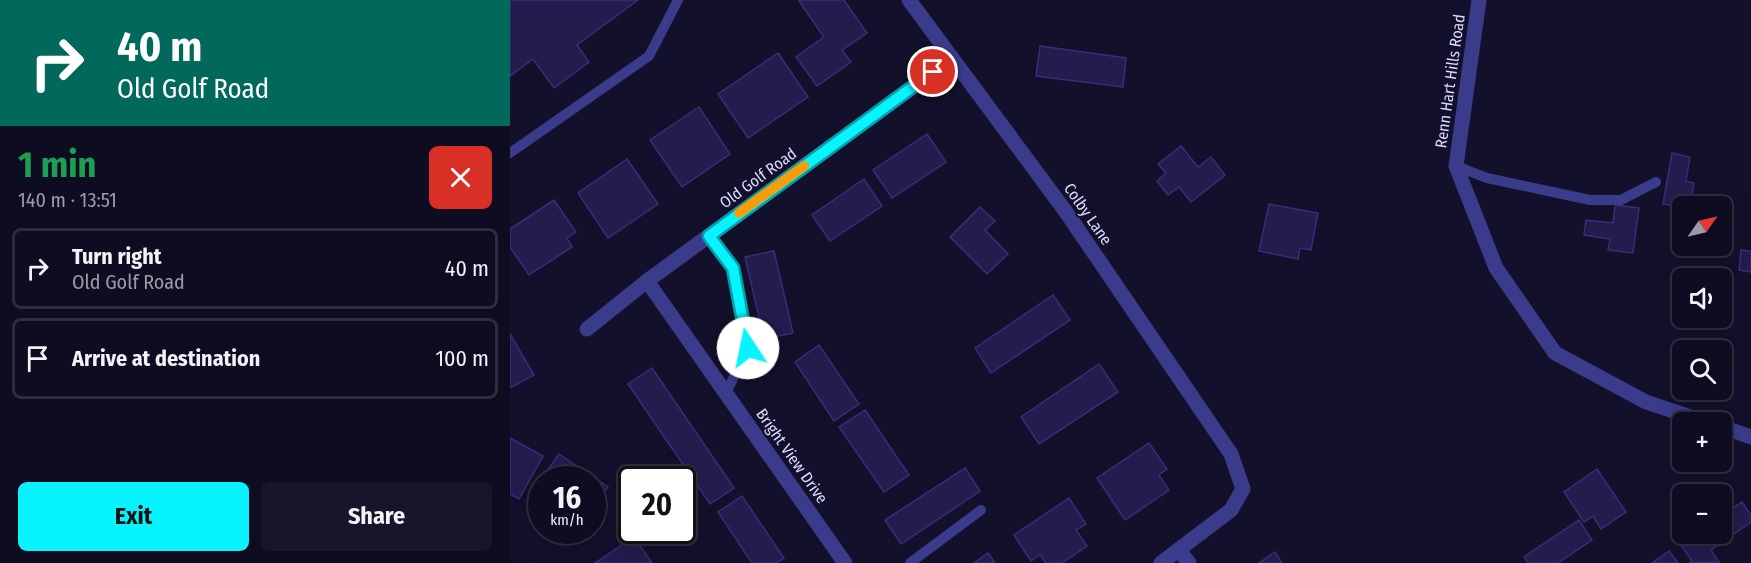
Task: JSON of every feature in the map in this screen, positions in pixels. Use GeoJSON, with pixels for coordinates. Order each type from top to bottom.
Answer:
{"type":"FeatureCollection","features":[{"type":"Feature","properties":{"kind":"street","name":"Colby Lane"},"geometry":{"type":"LineString","coordinates":[[909,0],[1066,212],[1231,454],[1243,489],[1231,510],[1179,550]]}},
{"type":"Feature","properties":{"kind":"street","name":"Renn Hart Hills Road"},"geometry":{"type":"LineString","coordinates":[[1456,166],[1479,0]]}},
{"type":"Feature","properties":{"kind":"street","name":"Old Golf Road"},"geometry":{"type":"LineString","coordinates":[[587,329],[647,281],[951,58]]}},
{"type":"Feature","properties":{"kind":"street"},"geometry":{"type":"LineString","coordinates":[[1456,166],[1496,268],[1555,353],[1646,402],[1676,412]]}},
{"type":"Feature","properties":{"kind":"street","name":"Bright View Drive"},"geometry":{"type":"LineString","coordinates":[[647,281],[845,563]]}},
{"type":"Feature","properties":{"kind":"street"},"geometry":{"type":"LineString","coordinates":[[1732,430],[1751,437]]}},
{"type":"Feature","properties":{"kind":"street"},"geometry":{"type":"LineString","coordinates":[[1161,563],[1179,550],[1189,563]]}},
{"type":"Feature","properties":{"kind":"lane"},"geometry":{"type":"LineString","coordinates":[[510,153],[649,56],[677,0]]}},
{"type":"Feature","properties":{"kind":"lane"},"geometry":{"type":"LineString","coordinates":[[1456,166],[1487,178],[1590,200],[1621,200],[1656,182]]}},
{"type":"Feature","properties":{"kind":"lane"},"geometry":{"type":"LineString","coordinates":[[709,236],[733,268],[748,348],[726,393]]}},
{"type":"Feature","properties":{"kind":"lane"},"geometry":{"type":"LineString","coordinates":[[910,563],[981,510]]}},
{"type":"Feature","properties":{"kind":"building"},"geometry":{"type":"Polygon","coordinates":[[[510,0],[638,0],[577,45],[589,62],[554,88],[533,59],[510,76],[510,0]]]}},
{"type":"Feature","properties":{"kind":"building"},"geometry":{"type":"Polygon","coordinates":[[[844,0],[867,33],[842,50],[851,62],[817,86],[796,57],[824,37],[799,1],[844,0]]]}},
{"type":"Feature","properties":{"kind":"building"},"geometry":{"type":"Polygon","coordinates":[[[1040,46],[1126,58],[1123,87],[1036,76],[1040,46]]]}},
{"type":"Feature","properties":{"kind":"building"},"geometry":{"type":"Polygon","coordinates":[[[778,53],[808,97],[748,138],[718,94],[778,53]]]}},
{"type":"Feature","properties":{"kind":"building"},"geometry":{"type":"Polygon","coordinates":[[[699,107],[730,154],[682,187],[650,140],[699,107]]]}},
{"type":"Feature","properties":{"kind":"building"},"geometry":{"type":"Polygon","coordinates":[[[927,134],[946,162],[892,198],[873,170],[927,134]]]}},
{"type":"Feature","properties":{"kind":"building"},"geometry":{"type":"Polygon","coordinates":[[[1181,146],[1198,167],[1211,157],[1225,175],[1191,202],[1179,187],[1168,195],[1157,181],[1166,173],[1158,164],[1181,146]]]}},
{"type":"Feature","properties":{"kind":"building"},"geometry":{"type":"Polygon","coordinates":[[[1672,153],[1690,157],[1686,181],[1694,183],[1692,196],[1672,196],[1672,206],[1663,204],[1672,153]]]}},
{"type":"Feature","properties":{"kind":"building"},"geometry":{"type":"Polygon","coordinates":[[[627,159],[658,204],[608,238],[578,193],[627,159]]]}},
{"type":"Feature","properties":{"kind":"building"},"geometry":{"type":"Polygon","coordinates":[[[864,179],[882,206],[830,241],[812,215],[864,179]]]}},
{"type":"Feature","properties":{"kind":"building"},"geometry":{"type":"Polygon","coordinates":[[[554,200],[576,232],[567,238],[572,247],[529,275],[510,247],[510,229],[554,200]]]}},
{"type":"Feature","properties":{"kind":"building"},"geometry":{"type":"Polygon","coordinates":[[[1269,204],[1318,213],[1311,250],[1300,248],[1298,259],[1259,251],[1269,204]]]}},
{"type":"Feature","properties":{"kind":"building"},"geometry":{"type":"Polygon","coordinates":[[[1615,205],[1639,208],[1633,253],[1608,250],[1610,239],[1584,235],[1586,220],[1613,223],[1615,205]]]}},
{"type":"Feature","properties":{"kind":"building"},"geometry":{"type":"Polygon","coordinates":[[[980,207],[995,221],[985,230],[1008,254],[987,274],[950,237],[980,207]]]}},
{"type":"Feature","properties":{"kind":"building"},"geometry":{"type":"Polygon","coordinates":[[[1741,250],[1751,251],[1751,272],[1739,270],[1741,250]]]}},
{"type":"Feature","properties":{"kind":"building"},"geometry":{"type":"Polygon","coordinates":[[[774,251],[793,333],[764,339],[745,257],[774,251]]]}},
{"type":"Feature","properties":{"kind":"building"},"geometry":{"type":"Polygon","coordinates":[[[1053,295],[1070,320],[991,373],[975,348],[1053,295]]]}},
{"type":"Feature","properties":{"kind":"building"},"geometry":{"type":"Polygon","coordinates":[[[510,334],[534,375],[510,388],[510,334]]]}},
{"type":"Feature","properties":{"kind":"building"},"geometry":{"type":"Polygon","coordinates":[[[819,345],[859,404],[834,421],[795,362],[819,345]]]}},
{"type":"Feature","properties":{"kind":"building"},"geometry":{"type":"Polygon","coordinates":[[[1099,364],[1118,392],[1039,444],[1021,417],[1099,364]]]}},
{"type":"Feature","properties":{"kind":"building"},"geometry":{"type":"Polygon","coordinates":[[[652,368],[734,488],[710,504],[696,484],[696,466],[684,466],[628,384],[652,368]]]}},
{"type":"Feature","properties":{"kind":"building"},"geometry":{"type":"Polygon","coordinates":[[[865,410],[909,475],[884,492],[839,427],[865,410]]]}},
{"type":"Feature","properties":{"kind":"building"},"geometry":{"type":"Polygon","coordinates":[[[510,438],[543,456],[537,466],[528,466],[528,483],[519,499],[510,494],[510,438]]]}},
{"type":"Feature","properties":{"kind":"building"},"geometry":{"type":"Polygon","coordinates":[[[1149,443],[1167,469],[1159,475],[1169,490],[1125,520],[1097,478],[1149,443]]]}},
{"type":"Feature","properties":{"kind":"building"},"geometry":{"type":"Polygon","coordinates":[[[559,454],[577,466],[551,466],[559,454]]]}},
{"type":"Feature","properties":{"kind":"building"},"geometry":{"type":"Polygon","coordinates":[[[965,468],[980,491],[901,544],[885,520],[965,468]]]}},
{"type":"Feature","properties":{"kind":"building"},"geometry":{"type":"Polygon","coordinates":[[[1597,469],[1626,512],[1601,529],[1593,516],[1584,522],[1564,492],[1597,469]]]}},
{"type":"Feature","properties":{"kind":"building"},"geometry":{"type":"Polygon","coordinates":[[[742,496],[784,558],[776,563],[752,563],[718,512],[742,496]]]}},
{"type":"Feature","properties":{"kind":"building"},"geometry":{"type":"Polygon","coordinates":[[[1069,498],[1086,524],[1076,530],[1087,546],[1062,563],[1046,563],[1040,555],[1031,561],[1014,535],[1069,498]]]}},
{"type":"Feature","properties":{"kind":"building"},"geometry":{"type":"Polygon","coordinates":[[[1742,502],[1751,515],[1751,522],[1732,535],[1732,508],[1742,502]]]}},
{"type":"Feature","properties":{"kind":"building"},"geometry":{"type":"Polygon","coordinates":[[[1579,520],[1592,540],[1558,563],[1528,563],[1524,557],[1579,520]]]}},
{"type":"Feature","properties":{"kind":"building"},"geometry":{"type":"Polygon","coordinates":[[[624,544],[639,544],[652,563],[595,563],[624,544]]]}},
{"type":"Feature","properties":{"kind":"building"},"geometry":{"type":"Polygon","coordinates":[[[1680,544],[1720,544],[1711,550],[1719,562],[1689,563],[1692,561],[1680,544]]]}},
{"type":"Feature","properties":{"kind":"building"},"geometry":{"type":"Polygon","coordinates":[[[1669,551],[1678,563],[1652,563],[1669,551]]]}},
{"type":"Feature","properties":{"kind":"building"},"geometry":{"type":"Polygon","coordinates":[[[1275,552],[1282,563],[1259,563],[1275,552]]]}},
{"type":"Feature","properties":{"kind":"building"},"geometry":{"type":"Polygon","coordinates":[[[988,553],[995,563],[974,563],[988,553]]]}},
{"type":"Feature","properties":{"kind":"slow traffic"},"geometry":{"type":"LineString","coordinates":[[739,213],[804,166]]}},
{"type":"Feature","properties":{"kind":"route"},"geometry":{"type":"LineString","coordinates":[[748,348],[733,268],[709,236],[933,72]]}}]}
